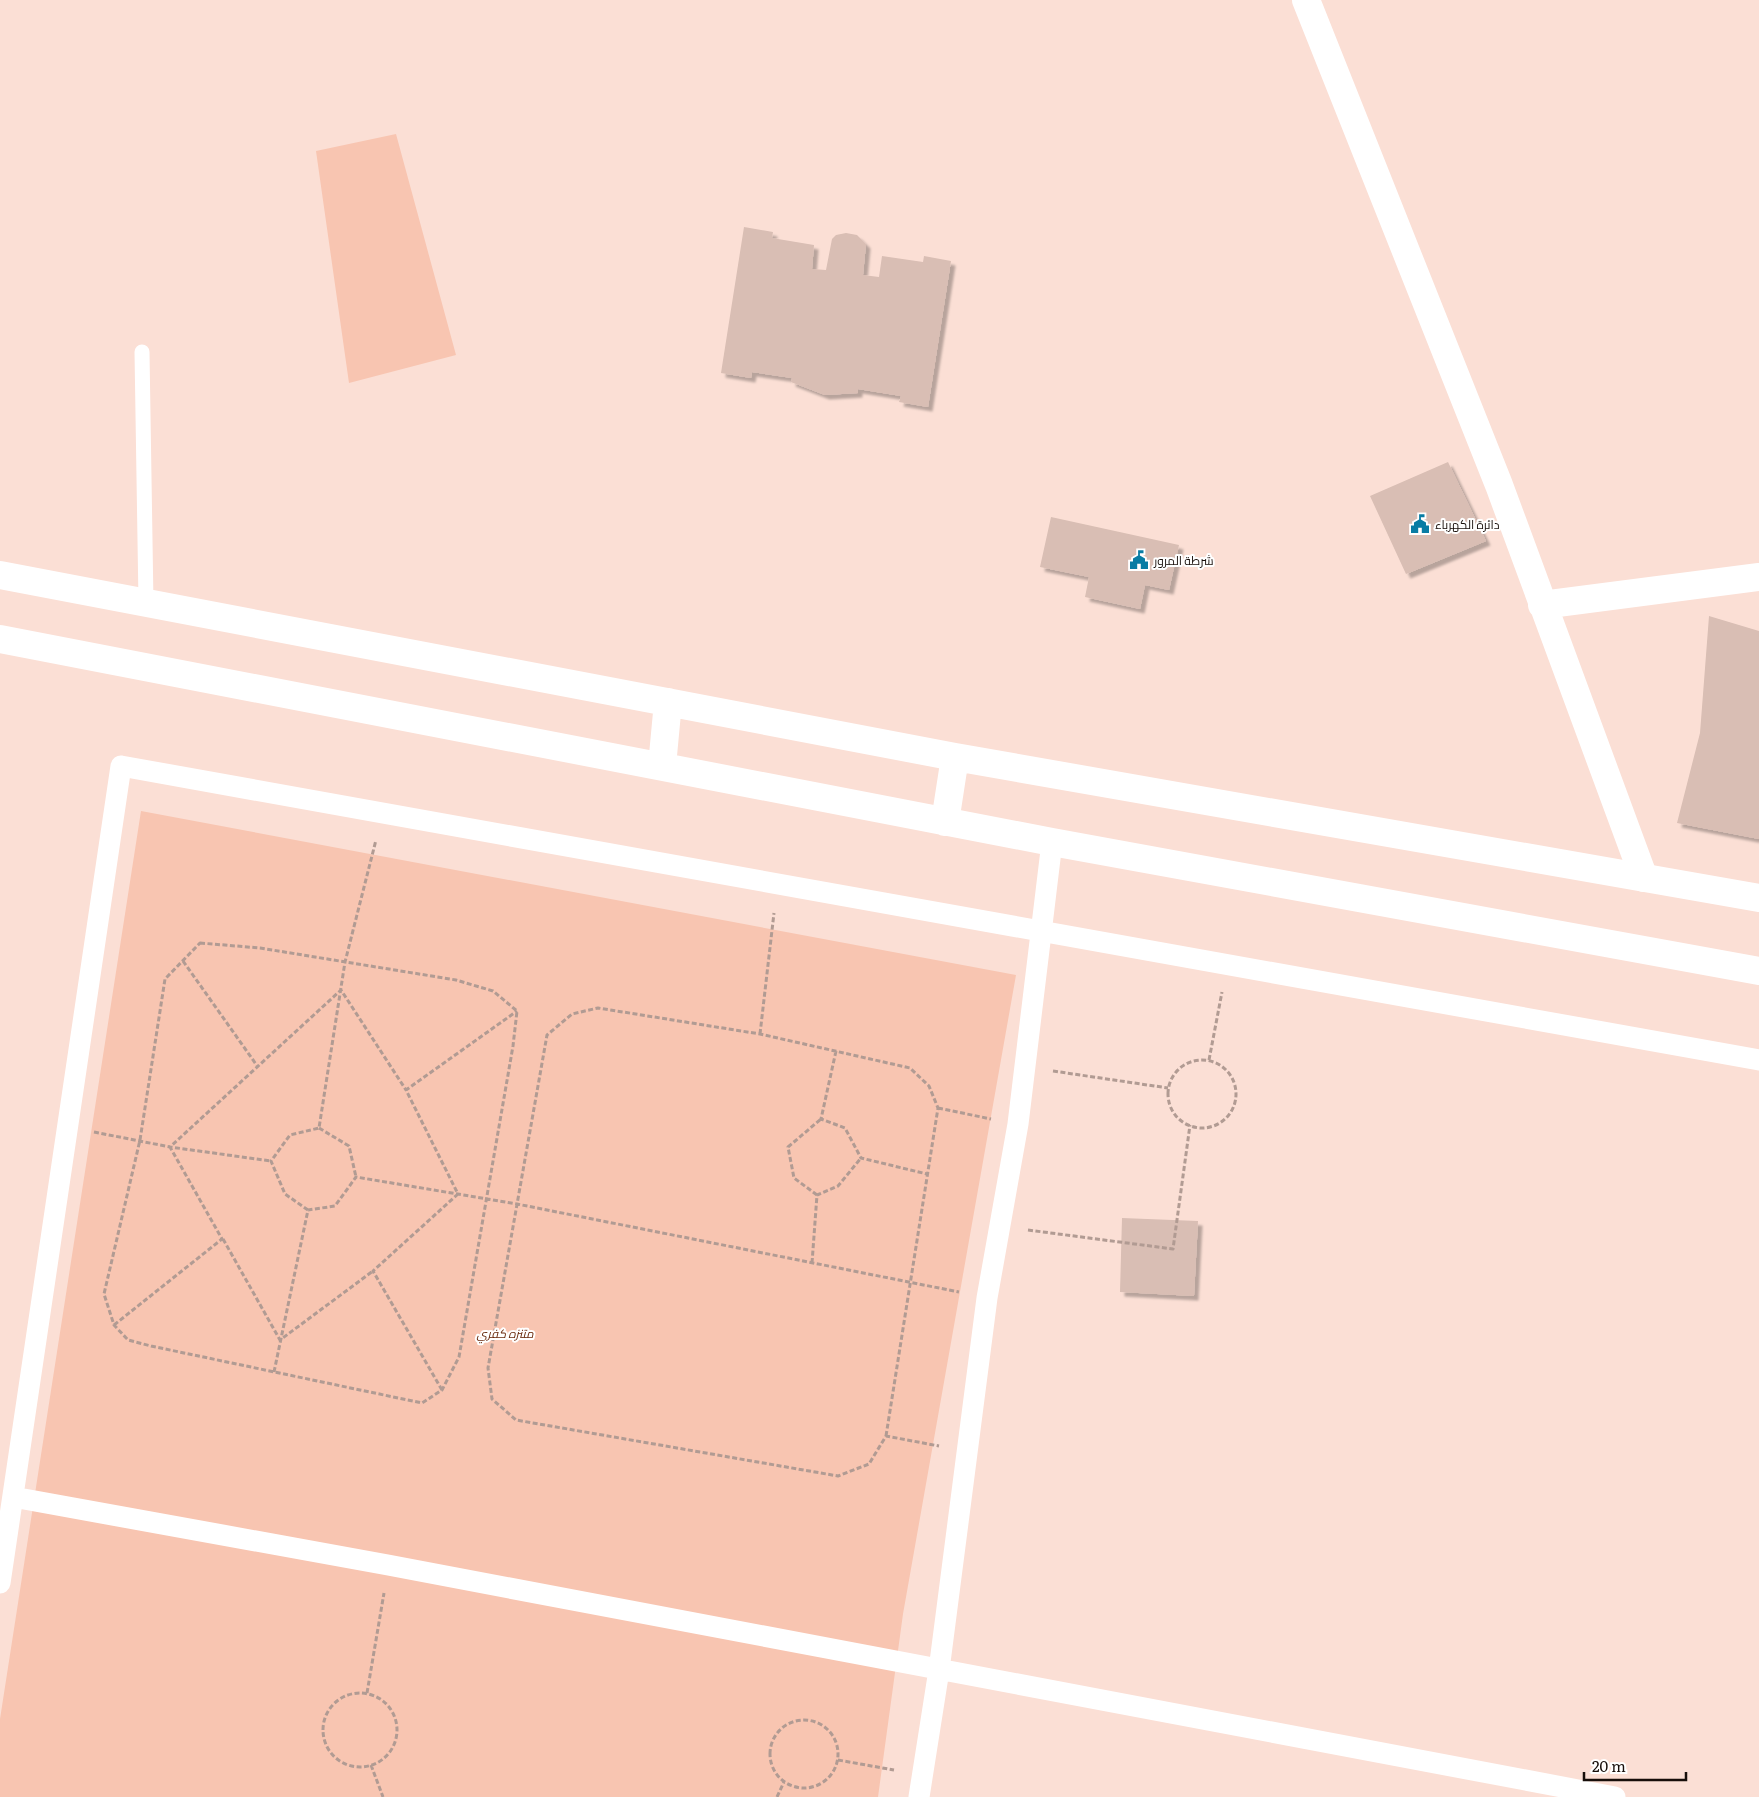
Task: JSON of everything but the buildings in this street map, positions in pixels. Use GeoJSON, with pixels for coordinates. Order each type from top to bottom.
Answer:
{"type":"FeatureCollection","features":[{"type":"Feature","properties":{"kind":"main road"},"geometry":{"type":"LineString","coordinates":[[1306,0],[1499,485],[1644,878]]}},
{"type":"Feature","properties":{"kind":"main road"},"geometry":{"type":"LineString","coordinates":[[0,574],[955,757],[1759,898]]}},
{"type":"Feature","properties":{"kind":"main road"},"geometry":{"type":"LineString","coordinates":[[1542,604],[1759,577]]}},
{"type":"Feature","properties":{"kind":"main road"},"geometry":{"type":"LineString","coordinates":[[0,639],[945,822],[1759,971]]}},
{"type":"Feature","properties":{"kind":"main road"},"geometry":{"type":"LineString","coordinates":[[662,766],[668,702]]}},
{"type":"Feature","properties":{"kind":"main road"},"geometry":{"type":"LineString","coordinates":[[945,822],[955,757]]}},
{"type":"Feature","properties":{"kind":"street"},"geometry":{"type":"LineString","coordinates":[[0,1583],[121,766],[1759,1060]]}},
{"type":"Feature","properties":{"kind":"street"},"geometry":{"type":"LineString","coordinates":[[918,1797],[939,1670],[987,1298],[1018,1124],[1052,842]]}},
{"type":"Feature","properties":{"kind":"street"},"geometry":{"type":"LineString","coordinates":[[13,1497],[388,1565],[1615,1797]]}},
{"type":"Feature","properties":{"kind":"lane"},"geometry":{"type":"LineString","coordinates":[[142,352],[146,602]]}},
{"type":"Feature","properties":{"kind":"path"},"geometry":{"type":"LineString","coordinates":[[319,1128],[345,962],[383,814]]}},
{"type":"Feature","properties":{"kind":"path"},"geometry":{"type":"LineString","coordinates":[[760,1034],[777,884]]}},
{"type":"Feature","properties":{"kind":"path"},"geometry":{"type":"LineString","coordinates":[[200,943],[260,948],[465,983],[493,991],[517,1011],[513,1046],[459,1357],[442,1390],[422,1403],[128,1340],[114,1325],[104,1294],[140,1140],[165,979],[200,943]]}},
{"type":"Feature","properties":{"kind":"path"},"geometry":{"type":"LineString","coordinates":[[183,961],[258,1066]]}},
{"type":"Feature","properties":{"kind":"path"},"geometry":{"type":"LineString","coordinates":[[1209,1060],[1227,965]]}},
{"type":"Feature","properties":{"kind":"path"},"geometry":{"type":"LineString","coordinates":[[170,1148],[341,990]]}},
{"type":"Feature","properties":{"kind":"path"},"geometry":{"type":"LineString","coordinates":[[341,990],[406,1090],[458,1194]]}},
{"type":"Feature","properties":{"kind":"path"},"geometry":{"type":"LineString","coordinates":[[598,1008],[760,1034],[910,1068],[929,1086],[938,1108],[886,1436],[869,1464],[838,1476],[516,1420],[492,1399],[488,1368],[547,1035],[572,1014],[598,1008]]}},
{"type":"Feature","properties":{"kind":"path"},"geometry":{"type":"LineString","coordinates":[[406,1090],[517,1011]]}},
{"type":"Feature","properties":{"kind":"path"},"geometry":{"type":"LineString","coordinates":[[817,1195],[794,1178],[788,1147],[822,1118],[836,1051]]}},
{"type":"Feature","properties":{"kind":"path"},"geometry":{"type":"LineString","coordinates":[[1209,1060],[1224,1067],[1231,1076],[1236,1087],[1236,1098],[1232,1109],[1216,1124],[1206,1128],[1184,1123],[1176,1116],[1170,1106],[1168,1088],[1173,1074],[1181,1066],[1191,1061],[1209,1060]]}},
{"type":"Feature","properties":{"kind":"path"},"geometry":{"type":"LineString","coordinates":[[1025,1067],[1168,1088]]}},
{"type":"Feature","properties":{"kind":"path"},"geometry":{"type":"LineString","coordinates":[[938,1108],[1018,1124]]}},
{"type":"Feature","properties":{"kind":"path"},"geometry":{"type":"LineString","coordinates":[[822,1118],[845,1128],[861,1158],[927,1174]]}},
{"type":"Feature","properties":{"kind":"path"},"geometry":{"type":"LineString","coordinates":[[1000,1226],[1173,1249],[1190,1125]]}},
{"type":"Feature","properties":{"kind":"path"},"geometry":{"type":"LineString","coordinates":[[68,1127],[140,1140],[170,1148],[271,1161]]}},
{"type":"Feature","properties":{"kind":"path"},"geometry":{"type":"LineString","coordinates":[[319,1128],[349,1146],[356,1177],[335,1206],[308,1210],[285,1194],[271,1161],[290,1135],[319,1128]]}},
{"type":"Feature","properties":{"kind":"path"},"geometry":{"type":"LineString","coordinates":[[170,1148],[280,1340]]}},
{"type":"Feature","properties":{"kind":"path"},"geometry":{"type":"LineString","coordinates":[[817,1195],[838,1186],[861,1158]]}},
{"type":"Feature","properties":{"kind":"path"},"geometry":{"type":"LineString","coordinates":[[356,1177],[517,1204],[987,1298]]}},
{"type":"Feature","properties":{"kind":"path"},"geometry":{"type":"LineString","coordinates":[[280,1340],[373,1271],[458,1194]]}},
{"type":"Feature","properties":{"kind":"path"},"geometry":{"type":"LineString","coordinates":[[812,1263],[817,1195]]}},
{"type":"Feature","properties":{"kind":"path"},"geometry":{"type":"LineString","coordinates":[[274,1372],[308,1210]]}},
{"type":"Feature","properties":{"kind":"path"},"geometry":{"type":"LineString","coordinates":[[114,1325],[222,1239]]}},
{"type":"Feature","properties":{"kind":"path"},"geometry":{"type":"LineString","coordinates":[[373,1271],[442,1390]]}},
{"type":"Feature","properties":{"kind":"path"},"geometry":{"type":"LineString","coordinates":[[886,1436],[966,1450]]}},
{"type":"Feature","properties":{"kind":"path"},"geometry":{"type":"LineString","coordinates":[[367,1693],[388,1565]]}},
{"type":"Feature","properties":{"kind":"path"},"geometry":{"type":"LineString","coordinates":[[367,1693],[378,1697],[388,1705],[395,1716],[396,1740],[391,1751],[382,1760],[371,1765],[359,1766],[337,1758],[329,1749],[324,1726],[327,1714],[334,1704],[344,1697],[367,1693]]}},
{"type":"Feature","properties":{"kind":"path"},"geometry":{"type":"LineString","coordinates":[[805,1720],[816,1722],[826,1728],[834,1737],[838,1748],[838,1760],[828,1779],[808,1788],[796,1788],[784,1782],[772,1767],[770,1756],[775,1734],[783,1726],[805,1720]]}},
{"type":"Feature","properties":{"kind":"path"},"geometry":{"type":"LineString","coordinates":[[838,1760],[922,1775]]}},
{"type":"Feature","properties":{"kind":"path"},"geometry":{"type":"LineString","coordinates":[[371,1765],[383,1797]]}},
{"type":"Feature","properties":{"kind":"path"},"geometry":{"type":"LineString","coordinates":[[777,1797],[784,1782]]}},
{"type":"Feature","properties":{"kind":"green space"},"geometry":{"type":"Polygon","coordinates":[[[396,134],[456,355],[349,383],[316,151],[396,134]]]}},
{"type":"Feature","properties":{"kind":"green space","name":"متنزه كفري"},"geometry":{"type":"Polygon","coordinates":[[[141,811],[1016,975],[903,1614],[878,1797],[0,1797],[0,1719],[141,811]]]}},
{"type":"Feature","properties":{"kind":"place","name":"دائرة الكهرباء"},"geometry":{"type":"Point","coordinates":[1420,524]}},
{"type":"Feature","properties":{"kind":"place","name":"شرطة المرور"},"geometry":{"type":"Point","coordinates":[1139,560]}}]}
